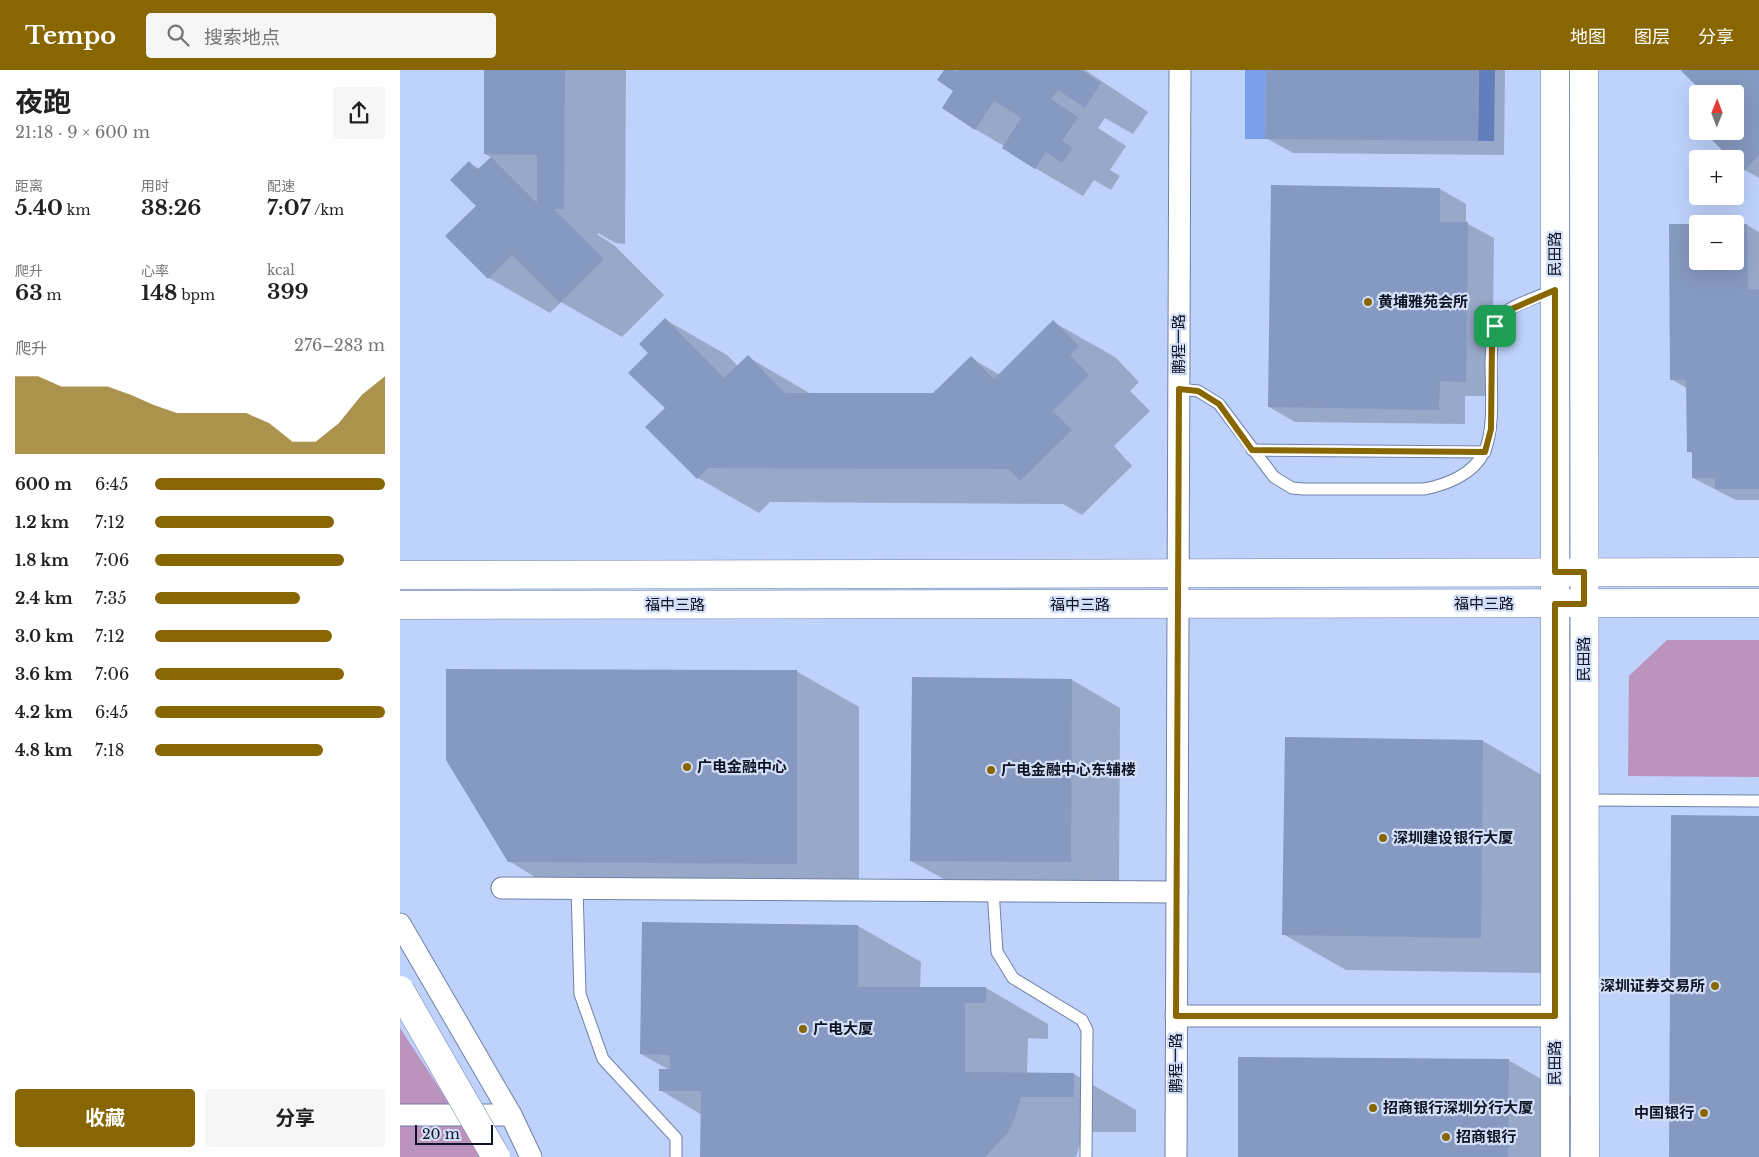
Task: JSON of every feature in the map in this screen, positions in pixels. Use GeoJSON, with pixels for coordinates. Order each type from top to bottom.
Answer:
{"type":"FeatureCollection","features":[{"type":"Feature","properties":{"kind":"street","name":"鹏程一路"},"geometry":{"type":"LineString","coordinates":[[1176,1157],[1180,70]]}},
{"type":"Feature","properties":{"kind":"street","name":"民田路"},"geometry":{"type":"LineString","coordinates":[[1555,1157],[1556,70]]}},
{"type":"Feature","properties":{"kind":"street","name":"民田路"},"geometry":{"type":"LineString","coordinates":[[1584,70],[1585,1157]]}},
{"type":"Feature","properties":{"kind":"street","name":"福中三路"},"geometry":{"type":"LineString","coordinates":[[400,575],[1759,572]]}},
{"type":"Feature","properties":{"kind":"street","name":"福中三路"},"geometry":{"type":"LineString","coordinates":[[400,606],[1759,603]]}},
{"type":"Feature","properties":{"kind":"street"},"geometry":{"type":"LineString","coordinates":[[502,888],[1177,892]]}},
{"type":"Feature","properties":{"kind":"street"},"geometry":{"type":"LineString","coordinates":[[400,924],[512,1115],[531,1157]]}},
{"type":"Feature","properties":{"kind":"street"},"geometry":{"type":"LineString","coordinates":[[400,990],[496,1157]]}},
{"type":"Feature","properties":{"kind":"street"},"geometry":{"type":"LineString","coordinates":[[1176,1016],[1555,1016]]}},
{"type":"Feature","properties":{"kind":"street"},"geometry":{"type":"LineString","coordinates":[[400,1114],[512,1115]]}},
{"type":"Feature","properties":{"kind":"lane"},"geometry":{"type":"LineString","coordinates":[[1179,389],[1198,391],[1219,404],[1274,478],[1292,488],[1424,489],[1436,487],[1448,483],[1470,469],[1485,452],[1491,429],[1492,343],[1495,326],[1507,311],[1555,290]]}},
{"type":"Feature","properties":{"kind":"lane"},"geometry":{"type":"LineString","coordinates":[[1252,450],[1485,452]]}},
{"type":"Feature","properties":{"kind":"lane"},"geometry":{"type":"LineString","coordinates":[[1585,800],[1759,801]]}},
{"type":"Feature","properties":{"kind":"lane"},"geometry":{"type":"LineString","coordinates":[[577,888],[580,994],[602,1059],[676,1138],[676,1157]]}},
{"type":"Feature","properties":{"kind":"lane"},"geometry":{"type":"LineString","coordinates":[[993,890],[997,952],[1013,978],[1082,1020],[1087,1030],[1086,1157]]}},
{"type":"Feature","properties":{"kind":"shaded area"},"geometry":{"type":"Polygon","coordinates":[[[1667,640],[1759,640],[1759,777],[1628,776],[1629,676],[1667,640]]]}},
{"type":"Feature","properties":{"kind":"shaded area"},"geometry":{"type":"Polygon","coordinates":[[[400,1028],[464,1126],[483,1157],[400,1157],[400,1028]]]}},
{"type":"Feature","properties":{"kind":"water"},"geometry":{"type":"Polygon","coordinates":[[[1245,70],[1266,70],[1265,139],[1245,139],[1245,70]]]}},
{"type":"Feature","properties":{"kind":"water"},"geometry":{"type":"Polygon","coordinates":[[[1479,70],[1495,70],[1494,141],[1478,141],[1479,70]]]}},
{"type":"Feature","properties":{"kind":"building"},"geometry":{"type":"Polygon","coordinates":[[[484,70],[565,70],[564,209],[554,209],[604,259],[560,303],[512,255],[488,279],[445,236],[476,206],[450,180],[469,161],[477,170],[491,157],[537,203],[537,155],[484,154],[484,70]]]}},
{"type":"Feature","properties":{"kind":"building"},"geometry":{"type":"Polygon","coordinates":[[[944,70],[955,70],[957,72],[958,70],[1081,70],[1101,83],[1085,108],[1058,90],[1051,99],[1078,117],[1062,141],[1073,148],[1062,163],[1046,152],[1035,169],[1002,148],[1021,118],[994,101],[975,130],[942,108],[953,91],[937,80],[944,70]]]}},
{"type":"Feature","properties":{"kind":"building"},"geometry":{"type":"Polygon","coordinates":[[[1266,70],[1479,70],[1478,141],[1265,139],[1266,70]]]}},
{"type":"Feature","properties":{"kind":"building"},"geometry":{"type":"Polygon","coordinates":[[[1759,70],[1759,155],[1744,171],[1744,150],[1722,150],[1712,140],[1744,140],[1744,85],[1696,85],[1681,71],[1759,70]]]}},
{"type":"Feature","properties":{"kind":"building","name":"黄埔雅苑会所"},"geometry":{"type":"Polygon","coordinates":[[[1271,185],[1440,188],[1440,222],[1468,222],[1466,382],[1440,381],[1439,410],[1268,407],[1271,185]]]}},
{"type":"Feature","properties":{"kind":"building"},"geometry":{"type":"Polygon","coordinates":[[[1669,224],[1689,224],[1689,270],[1744,270],[1744,224],[1747,224],[1748,290],[1759,289],[1759,489],[1715,489],[1715,478],[1692,478],[1692,452],[1687,452],[1686,380],[1670,380],[1669,224]]]}},
{"type":"Feature","properties":{"kind":"building"},"geometry":{"type":"Polygon","coordinates":[[[665,318],[724,378],[748,355],[785,393],[933,393],[971,356],[994,379],[1053,320],[1079,346],[1070,355],[1089,375],[1053,411],[1072,430],[1020,481],[1009,469],[708,468],[697,479],[645,427],[665,408],[628,373],[648,353],[639,344],[665,318]]]}},
{"type":"Feature","properties":{"kind":"building","name":"广电金融中心"},"geometry":{"type":"Polygon","coordinates":[[[446,669],[797,670],[797,864],[508,862],[446,760],[446,669]]]}},
{"type":"Feature","properties":{"kind":"building","name":"广电金融中心东辅楼"},"geometry":{"type":"Polygon","coordinates":[[[912,677],[1072,679],[1071,862],[910,861],[912,677]]]}},
{"type":"Feature","properties":{"kind":"building","name":"深圳建设银行大厦"},"geometry":{"type":"Polygon","coordinates":[[[1285,737],[1483,740],[1481,938],[1282,935],[1285,737]]]}},
{"type":"Feature","properties":{"kind":"building","name":"深圳证券交易所"},"geometry":{"type":"Polygon","coordinates":[[[1671,815],[1759,816],[1759,1157],[1669,1157],[1671,815]]]}},
{"type":"Feature","properties":{"kind":"building","name":"广电大厦"},"geometry":{"type":"Polygon","coordinates":[[[642,922],[858,925],[858,987],[986,987],[986,1003],[965,1003],[965,1072],[1074,1073],[1074,1097],[1021,1097],[1016,1115],[1008,1132],[985,1157],[700,1157],[701,1091],[659,1091],[659,1069],[670,1069],[670,1055],[640,1054],[642,922]]]}},
{"type":"Feature","properties":{"kind":"building","name":"招商银行深圳分行大厦"},"geometry":{"type":"Polygon","coordinates":[[[1238,1057],[1509,1059],[1508,1157],[1238,1157],[1238,1057]]]}},
{"type":"Feature","properties":{"kind":"place","name":"黄埔雅苑会所"},"geometry":{"type":"Point","coordinates":[1368,302]}},
{"type":"Feature","properties":{"kind":"place","name":"广电金融中心"},"geometry":{"type":"Point","coordinates":[687,767]}},
{"type":"Feature","properties":{"kind":"place","name":"广电金融中心东辅楼"},"geometry":{"type":"Point","coordinates":[991,770]}},
{"type":"Feature","properties":{"kind":"place","name":"深圳建设银行大厦"},"geometry":{"type":"Point","coordinates":[1383,838]}},
{"type":"Feature","properties":{"kind":"place","name":"深圳证券交易所"},"geometry":{"type":"Point","coordinates":[1715,986]}},
{"type":"Feature","properties":{"kind":"place","name":"广电大厦"},"geometry":{"type":"Point","coordinates":[803,1029]}},
{"type":"Feature","properties":{"kind":"place","name":"招商银行深圳分行大厦"},"geometry":{"type":"Point","coordinates":[1373,1108]}},
{"type":"Feature","properties":{"kind":"place","name":"中国银行"},"geometry":{"type":"Point","coordinates":[1704,1113]}},
{"type":"Feature","properties":{"kind":"place","name":"招商银行"},"geometry":{"type":"Point","coordinates":[1446,1137]}},
{"type":"Feature","properties":{"kind":"route"},"geometry":{"type":"LineString","coordinates":[[1555,290],[1555,572],[1584,572],[1584,604],[1555,604],[1555,1016],[1176,1016],[1179,389],[1198,391],[1219,404],[1252,450],[1485,452],[1491,429],[1492,343],[1495,326],[1507,311],[1555,290]]}}]}
